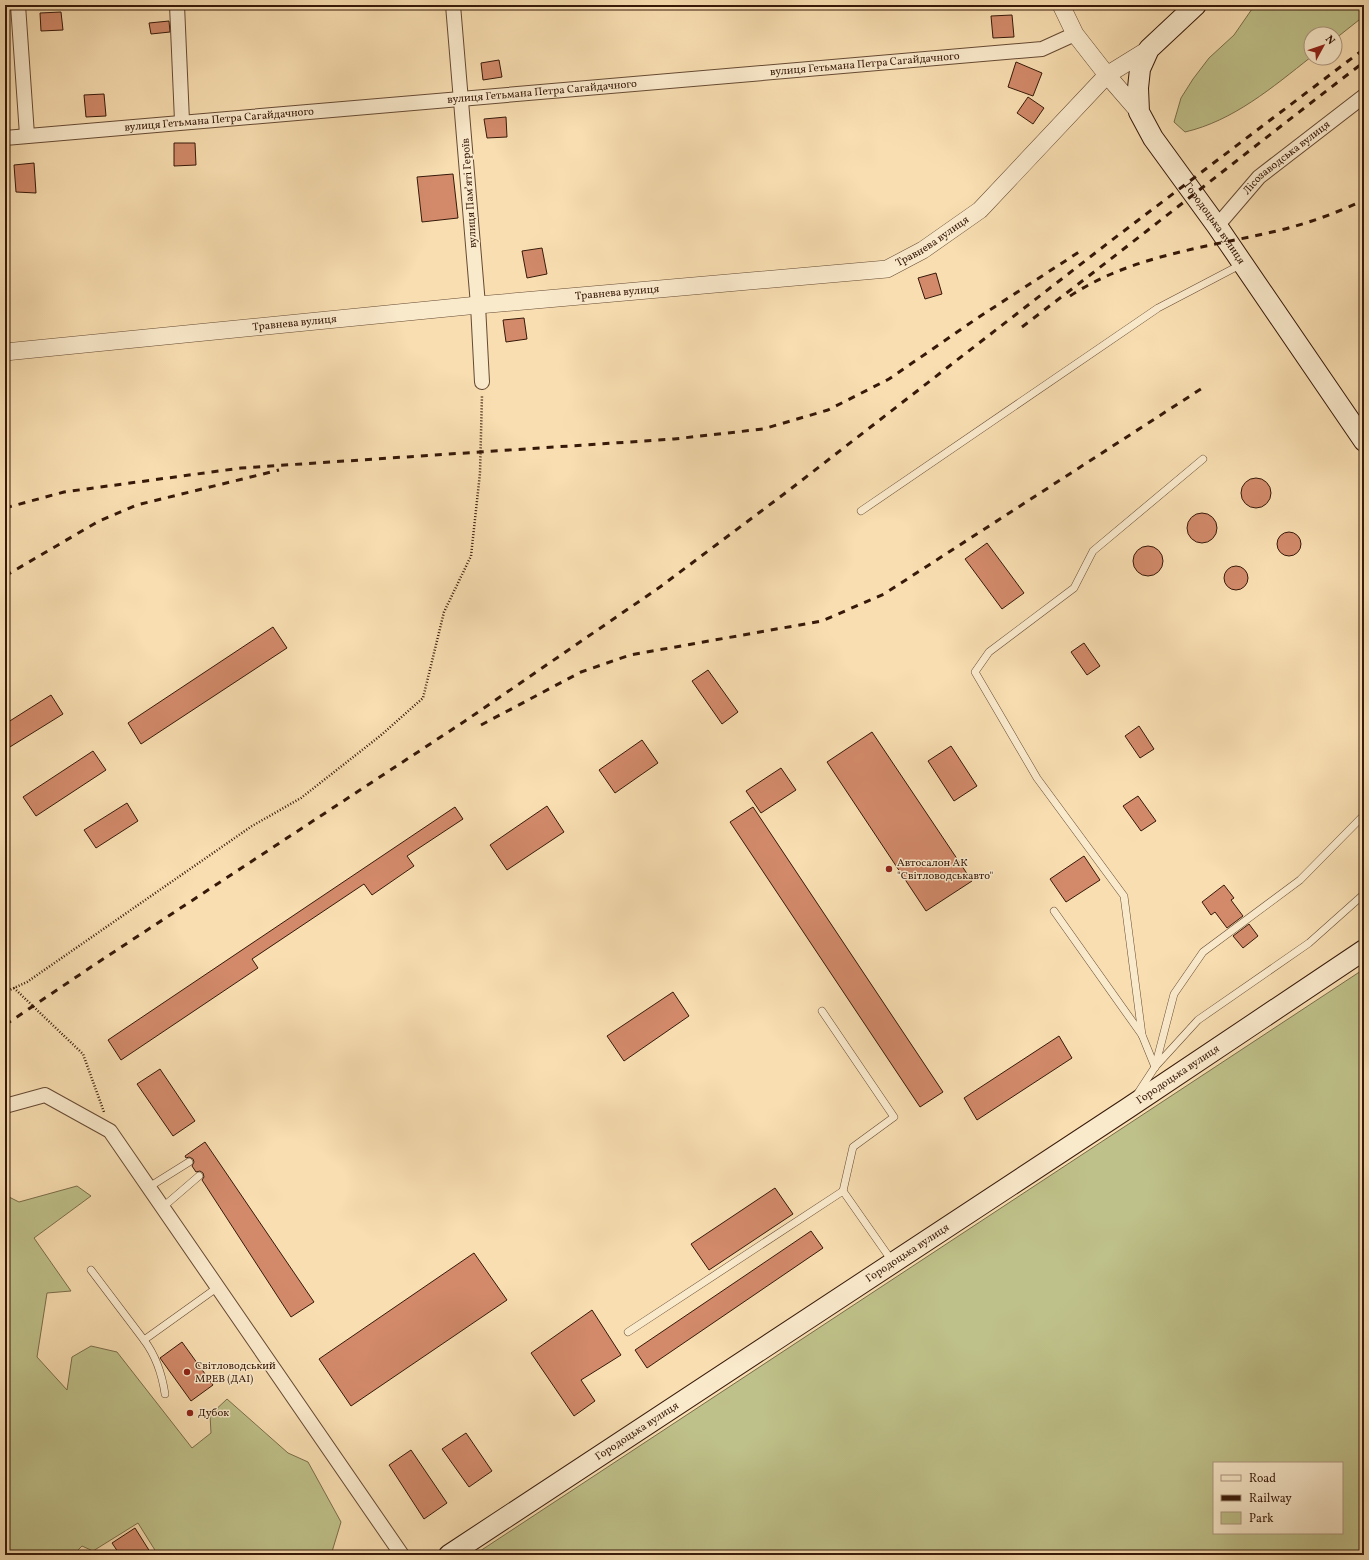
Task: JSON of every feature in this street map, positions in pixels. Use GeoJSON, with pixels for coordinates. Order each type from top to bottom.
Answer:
{"type":"FeatureCollection","features":[{"type":"Feature","properties":{"kind":"main road","name":"Городоцька вулиця"},"geometry":{"type":"LineString","coordinates":[[1196,5],[1149,49],[1140,70],[1138,88],[1139,112],[1153,138],[1243,264],[1364,441]]}},
{"type":"Feature","properties":{"kind":"main road","name":"Городоцька вулиця"},"geometry":{"type":"LineString","coordinates":[[450,1555],[1128,1108],[1364,950]]}},
{"type":"Feature","properties":{"kind":"street"},"geometry":{"type":"LineString","coordinates":[[18,5],[27,135]]}},
{"type":"Feature","properties":{"kind":"street"},"geometry":{"type":"LineString","coordinates":[[177,5],[182,122]]}},
{"type":"Feature","properties":{"kind":"street","name":"вулиця Памʼяті Героїв"},"geometry":{"type":"LineString","coordinates":[[453,5],[478,306],[482,382]]}},
{"type":"Feature","properties":{"kind":"street"},"geometry":{"type":"LineString","coordinates":[[1061,5],[1075,34],[1107,75],[1139,112]]}},
{"type":"Feature","properties":{"kind":"street","name":"вулиця Гетьмана Петра Сагайдачного"},"geometry":{"type":"LineString","coordinates":[[5,138],[182,122],[462,100],[1042,49],[1075,34]]}},
{"type":"Feature","properties":{"kind":"street","name":"Травнева вулиця"},"geometry":{"type":"LineString","coordinates":[[5,352],[478,306],[887,269],[923,250],[980,210],[1107,75],[1149,49]]}},
{"type":"Feature","properties":{"kind":"street","name":"Лісозаводська вулиця"},"geometry":{"type":"LineString","coordinates":[[1216,226],[1259,177],[1364,96]]}},
{"type":"Feature","properties":{"kind":"street"},"geometry":{"type":"LineString","coordinates":[[5,1106],[45,1095],[110,1131],[402,1555]]}},
{"type":"Feature","properties":{"kind":"lane"},"geometry":{"type":"LineString","coordinates":[[861,511],[1158,308],[1243,264]]}},
{"type":"Feature","properties":{"kind":"lane"},"geometry":{"type":"LineString","coordinates":[[1142,1035],[1124,896],[1037,778],[975,672],[988,652],[1074,588],[1093,552],[1203,459]]}},
{"type":"Feature","properties":{"kind":"lane"},"geometry":{"type":"LineString","coordinates":[[1155,1067],[1174,994],[1203,952],[1300,880],[1364,815]]}},
{"type":"Feature","properties":{"kind":"lane"},"geometry":{"type":"LineString","coordinates":[[1128,1108],[1155,1067],[1198,1020],[1309,942],[1364,894]]}},
{"type":"Feature","properties":{"kind":"lane"},"geometry":{"type":"LineString","coordinates":[[1054,911],[1142,1035],[1155,1067]]}},
{"type":"Feature","properties":{"kind":"lane"},"geometry":{"type":"LineString","coordinates":[[628,1332],[843,1191],[853,1147],[894,1117],[822,1011]]}},
{"type":"Feature","properties":{"kind":"lane"},"geometry":{"type":"LineString","coordinates":[[149,1187],[189,1162]]}},
{"type":"Feature","properties":{"kind":"lane"},"geometry":{"type":"LineString","coordinates":[[163,1207],[199,1176]]}},
{"type":"Feature","properties":{"kind":"lane"},"geometry":{"type":"LineString","coordinates":[[843,1191],[893,1263]]}},
{"type":"Feature","properties":{"kind":"lane"},"geometry":{"type":"LineString","coordinates":[[91,1270],[144,1340],[157,1361],[163,1380],[165,1394]]}},
{"type":"Feature","properties":{"kind":"lane"},"geometry":{"type":"LineString","coordinates":[[144,1340],[218,1287]]}},
{"type":"Feature","properties":{"kind":"path"},"geometry":{"type":"LineString","coordinates":[[5,992],[27,982],[252,826],[301,798],[380,736],[423,698],[444,612],[471,556],[480,473],[482,382]]}},
{"type":"Feature","properties":{"kind":"path"},"geometry":{"type":"LineString","coordinates":[[14,988],[83,1054],[110,1131]]}},
{"type":"Feature","properties":{"kind":"green space"},"geometry":{"type":"Polygon","coordinates":[[[1251,5],[1364,5],[1364,16],[1343,33],[1343,26],[1303,26],[1303,63],[1252,102],[1220,120],[1185,132],[1174,122],[1181,98],[1209,58],[1234,35],[1252,9],[1251,5]]]}},
{"type":"Feature","properties":{"kind":"green space"},"geometry":{"type":"Polygon","coordinates":[[[1364,969],[1364,1555],[474,1555],[1364,969]]]}},
{"type":"Feature","properties":{"kind":"green space"},"geometry":{"type":"Polygon","coordinates":[[[77,1186],[91,1196],[34,1238],[71,1291],[47,1293],[37,1357],[67,1390],[72,1357],[91,1346],[117,1352],[192,1448],[211,1433],[210,1415],[227,1399],[288,1453],[308,1462],[341,1522],[331,1555],[158,1555],[138,1523],[93,1551],[82,1546],[73,1555],[5,1555],[5,1195],[19,1202],[77,1186]]]}},
{"type":"Feature","properties":{"kind":"building"},"geometry":{"type":"Polygon","coordinates":[[[61,12],[63,30],[41,31],[40,13],[61,12]]]}},
{"type":"Feature","properties":{"kind":"building"},"geometry":{"type":"Polygon","coordinates":[[[1012,15],[1014,37],[993,38],[991,16],[1012,15]]]}},
{"type":"Feature","properties":{"kind":"building"},"geometry":{"type":"Polygon","coordinates":[[[169,21],[170,32],[151,34],[149,23],[169,21]]]}},
{"type":"Feature","properties":{"kind":"building"},"geometry":{"type":"Polygon","coordinates":[[[499,60],[502,77],[483,80],[481,63],[499,60]]]}},
{"type":"Feature","properties":{"kind":"building"},"geometry":{"type":"Polygon","coordinates":[[[1016,62],[1042,73],[1033,96],[1008,87],[1016,62]]]}},
{"type":"Feature","properties":{"kind":"building"},"geometry":{"type":"Polygon","coordinates":[[[104,94],[106,116],[86,117],[84,95],[104,94]]]}},
{"type":"Feature","properties":{"kind":"building"},"geometry":{"type":"Polygon","coordinates":[[[1028,97],[1044,108],[1033,124],[1017,113],[1028,97]]]}},
{"type":"Feature","properties":{"kind":"building"},"geometry":{"type":"Polygon","coordinates":[[[506,117],[507,137],[487,138],[484,119],[506,117]]]}},
{"type":"Feature","properties":{"kind":"building"},"geometry":{"type":"Polygon","coordinates":[[[174,143],[195,143],[196,165],[174,166],[174,143]]]}},
{"type":"Feature","properties":{"kind":"building"},"geometry":{"type":"Polygon","coordinates":[[[34,163],[36,193],[16,192],[14,165],[34,163]]]}},
{"type":"Feature","properties":{"kind":"building"},"geometry":{"type":"Polygon","coordinates":[[[453,174],[458,218],[422,222],[417,177],[453,174]]]}},
{"type":"Feature","properties":{"kind":"building"},"geometry":{"type":"Polygon","coordinates":[[[542,248],[547,274],[527,278],[522,251],[542,248]]]}},
{"type":"Feature","properties":{"kind":"building"},"geometry":{"type":"Polygon","coordinates":[[[936,273],[942,294],[925,299],[918,278],[936,273]]]}},
{"type":"Feature","properties":{"kind":"building"},"geometry":{"type":"Polygon","coordinates":[[[524,318],[527,339],[506,342],[503,320],[524,318]]]}},
{"type":"Feature","properties":{"kind":"building"},"geometry":{"type":"Polygon","coordinates":[[[1256,478],[1267,482],[1271,493],[1267,504],[1256,508],[1245,504],[1241,493],[1245,482],[1256,478]]]}},
{"type":"Feature","properties":{"kind":"building"},"geometry":{"type":"Polygon","coordinates":[[[1202,513],[1213,517],[1217,528],[1213,539],[1202,543],[1191,539],[1187,528],[1191,517],[1202,513]]]}},
{"type":"Feature","properties":{"kind":"building"},"geometry":{"type":"Polygon","coordinates":[[[1289,532],[1298,535],[1301,544],[1298,553],[1289,556],[1280,553],[1277,544],[1280,535],[1289,532]]]}},
{"type":"Feature","properties":{"kind":"building"},"geometry":{"type":"Polygon","coordinates":[[[987,543],[1024,593],[1002,609],[965,559],[987,543]]]}},
{"type":"Feature","properties":{"kind":"building"},"geometry":{"type":"Polygon","coordinates":[[[1148,546],[1159,550],[1163,561],[1159,572],[1148,576],[1137,572],[1133,561],[1137,550],[1148,546]]]}},
{"type":"Feature","properties":{"kind":"building"},"geometry":{"type":"Polygon","coordinates":[[[1236,566],[1245,569],[1248,578],[1245,587],[1236,590],[1227,587],[1224,578],[1227,569],[1236,566]]]}},
{"type":"Feature","properties":{"kind":"building"},"geometry":{"type":"Polygon","coordinates":[[[273,627],[287,648],[141,744],[128,723],[273,627]]]}},
{"type":"Feature","properties":{"kind":"building"},"geometry":{"type":"Polygon","coordinates":[[[1084,643],[1100,666],[1087,675],[1071,652],[1084,643]]]}},
{"type":"Feature","properties":{"kind":"building"},"geometry":{"type":"Polygon","coordinates":[[[708,670],[738,712],[722,724],[692,681],[708,670]]]}},
{"type":"Feature","properties":{"kind":"building"},"geometry":{"type":"Polygon","coordinates":[[[51,695],[63,714],[5,750],[5,724],[51,695]]]}},
{"type":"Feature","properties":{"kind":"building"},"geometry":{"type":"Polygon","coordinates":[[[1139,726],[1154,749],[1140,758],[1125,736],[1139,726]]]}},
{"type":"Feature","properties":{"kind":"building"},"geometry":{"type":"Polygon","coordinates":[[[872,732],[972,881],[926,911],[827,762],[872,732]]]}},
{"type":"Feature","properties":{"kind":"building"},"geometry":{"type":"Polygon","coordinates":[[[642,740],[658,763],[615,793],[599,770],[642,740]]]}},
{"type":"Feature","properties":{"kind":"building"},"geometry":{"type":"Polygon","coordinates":[[[951,746],[977,786],[954,801],[928,761],[951,746]]]}},
{"type":"Feature","properties":{"kind":"building"},"geometry":{"type":"Polygon","coordinates":[[[93,751],[106,770],[36,816],[23,797],[93,751]]]}},
{"type":"Feature","properties":{"kind":"building"},"geometry":{"type":"Polygon","coordinates":[[[781,768],[796,790],[761,813],[746,791],[781,768]]]}},
{"type":"Feature","properties":{"kind":"building"},"geometry":{"type":"Polygon","coordinates":[[[1138,796],[1156,821],[1141,831],[1123,806],[1138,796]]]}},
{"type":"Feature","properties":{"kind":"building"},"geometry":{"type":"Polygon","coordinates":[[[127,803],[138,821],[96,848],[84,830],[127,803]]]}},
{"type":"Feature","properties":{"kind":"building"},"geometry":{"type":"Polygon","coordinates":[[[547,806],[564,832],[507,870],[490,845],[547,806]]]}},
{"type":"Feature","properties":{"kind":"building"},"geometry":{"type":"Polygon","coordinates":[[[455,807],[463,819],[407,856],[414,866],[372,895],[364,884],[252,959],[258,968],[121,1060],[108,1040],[455,807]]]}},
{"type":"Feature","properties":{"kind":"building"},"geometry":{"type":"Polygon","coordinates":[[[753,807],[943,1092],[920,1107],[730,822],[753,807]]]}},
{"type":"Feature","properties":{"kind":"building"},"geometry":{"type":"Polygon","coordinates":[[[1084,856],[1100,880],[1066,902],[1050,879],[1084,856]]]}},
{"type":"Feature","properties":{"kind":"building"},"geometry":{"type":"Polygon","coordinates":[[[1224,885],[1234,898],[1231,900],[1243,916],[1227,928],[1215,912],[1211,915],[1202,902],[1224,885]]]}},
{"type":"Feature","properties":{"kind":"building"},"geometry":{"type":"Polygon","coordinates":[[[1249,924],[1258,936],[1243,948],[1233,936],[1249,924]]]}},
{"type":"Feature","properties":{"kind":"building"},"geometry":{"type":"Polygon","coordinates":[[[673,992],[689,1016],[624,1061],[607,1036],[673,992]]]}},
{"type":"Feature","properties":{"kind":"building"},"geometry":{"type":"Polygon","coordinates":[[[1059,1036],[1072,1058],[977,1120],[964,1098],[1059,1036]]]}},
{"type":"Feature","properties":{"kind":"building"},"geometry":{"type":"Polygon","coordinates":[[[160,1069],[195,1121],[173,1136],[137,1084],[160,1069]]]}},
{"type":"Feature","properties":{"kind":"building"},"geometry":{"type":"Polygon","coordinates":[[[205,1142],[314,1302],[291,1317],[202,1180],[204,1177],[203,1173],[200,1171],[196,1172],[192,1166],[194,1162],[193,1159],[189,1157],[186,1158],[185,1156],[205,1142]]]}},
{"type":"Feature","properties":{"kind":"building"},"geometry":{"type":"Polygon","coordinates":[[[775,1188],[793,1214],[709,1270],[691,1244],[775,1188]]]}},
{"type":"Feature","properties":{"kind":"building"},"geometry":{"type":"Polygon","coordinates":[[[811,1231],[823,1248],[647,1368],[635,1350],[811,1231]]]}},
{"type":"Feature","properties":{"kind":"building"},"geometry":{"type":"Polygon","coordinates":[[[474,1253],[507,1300],[351,1406],[319,1359],[474,1253]]]}},
{"type":"Feature","properties":{"kind":"building"},"geometry":{"type":"Polygon","coordinates":[[[592,1310],[621,1355],[581,1380],[595,1401],[574,1416],[531,1353],[592,1310]]]}},
{"type":"Feature","properties":{"kind":"building","name":"Світловодський МРЕВ (ДАІ)"},"geometry":{"type":"Polygon","coordinates":[[[182,1342],[213,1385],[191,1401],[160,1358],[182,1342]]]}},
{"type":"Feature","properties":{"kind":"building"},"geometry":{"type":"Polygon","coordinates":[[[466,1433],[492,1471],[469,1487],[442,1449],[466,1433]]]}},
{"type":"Feature","properties":{"kind":"building"},"geometry":{"type":"Polygon","coordinates":[[[411,1450],[447,1503],[424,1519],[389,1465],[411,1450]]]}},
{"type":"Feature","properties":{"kind":"building"},"geometry":{"type":"Polygon","coordinates":[[[135,1528],[152,1555],[120,1555],[112,1543],[135,1528]]]}},
{"type":"Feature","properties":{"kind":"railway"},"geometry":{"type":"LineString","coordinates":[[5,1025],[465,721],[660,587],[788,491],[1112,240],[1364,49]]}},
{"type":"Feature","properties":{"kind":"railway"},"geometry":{"type":"LineString","coordinates":[[1022,327],[1364,62]]}},
{"type":"Feature","properties":{"kind":"railway"},"geometry":{"type":"LineString","coordinates":[[1070,296],[1093,282],[1143,262],[1296,226],[1364,200]]}},
{"type":"Feature","properties":{"kind":"railway"},"geometry":{"type":"LineString","coordinates":[[5,508],[64,492],[241,468],[674,439],[763,429],[828,410],[889,379],[979,317],[1082,250]]}},
{"type":"Feature","properties":{"kind":"railway"},"geometry":{"type":"LineString","coordinates":[[481,725],[581,672],[630,655],[822,621],[884,594],[1204,387]]}},
{"type":"Feature","properties":{"kind":"railway"},"geometry":{"type":"LineString","coordinates":[[5,576],[99,521],[137,505],[279,470]]}},
{"type":"Feature","properties":{"kind":"place","name":"Автосалон АК \"Світловодськавто\""},"geometry":{"type":"Point","coordinates":[889,869]}},
{"type":"Feature","properties":{"kind":"place","name":"Світловодський МРЕВ (ДАІ)"},"geometry":{"type":"Point","coordinates":[187,1372]}},
{"type":"Feature","properties":{"kind":"place","name":"Дубок"},"geometry":{"type":"Point","coordinates":[190,1413]}}]}
